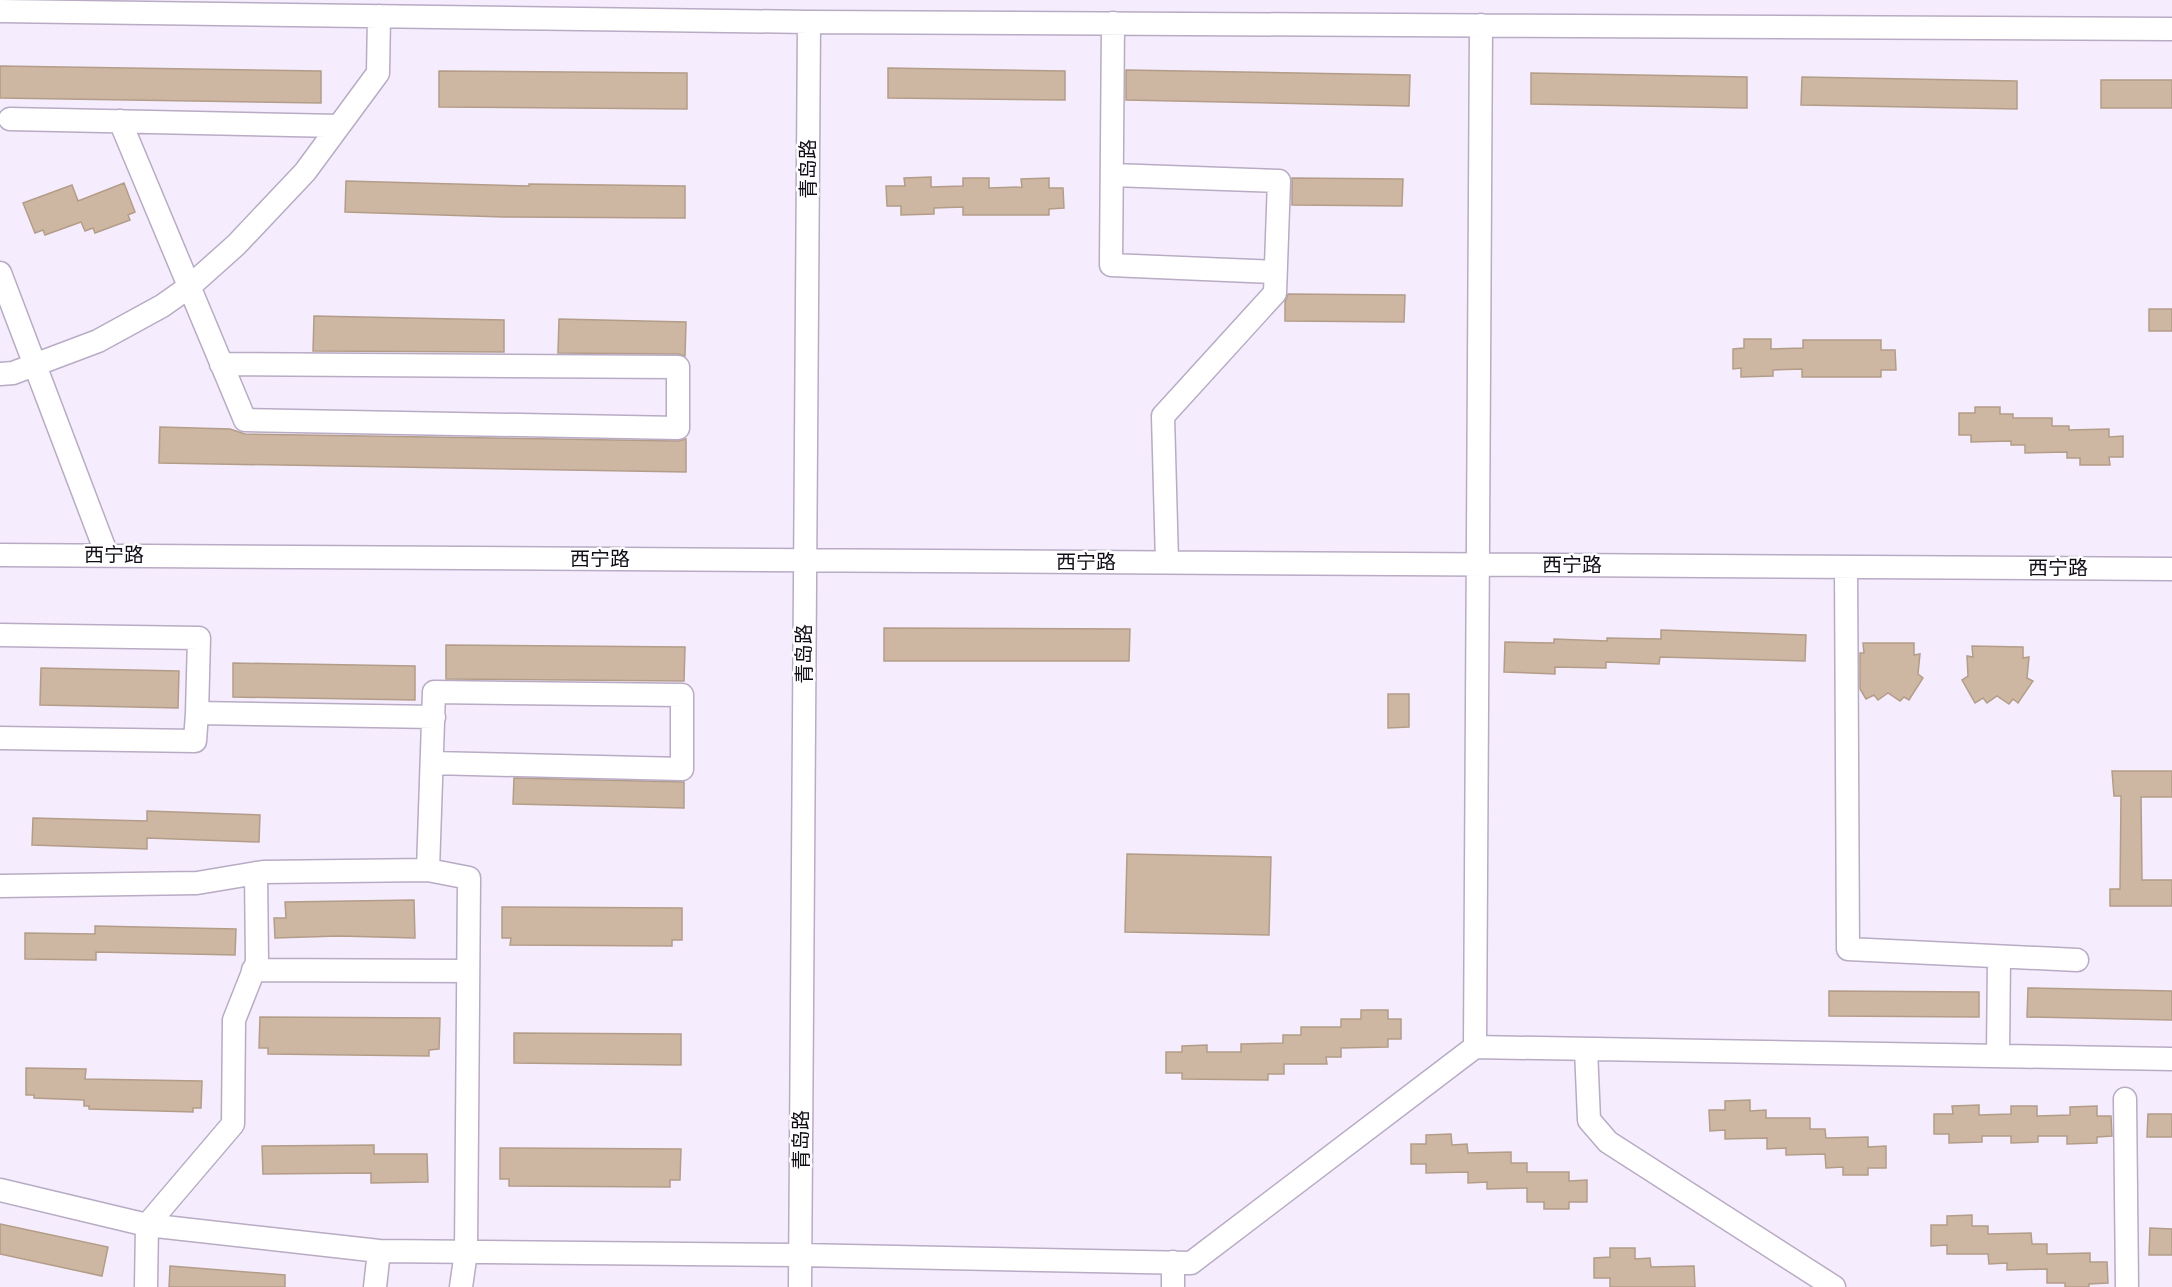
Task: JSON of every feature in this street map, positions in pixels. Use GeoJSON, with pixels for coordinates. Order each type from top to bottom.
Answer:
{"type":"FeatureCollection","features":[{"type":"Feature","properties":{"kind":"street"},"geometry":{"type":"LineString","coordinates":[[0,11],[809,22],[2172,29]]}},
{"type":"Feature","properties":{"kind":"street"},"geometry":{"type":"LineString","coordinates":[[0,375],[36,365],[98,341],[162,306],[189,287],[236,245],[305,172],[378,73],[379,16]]}},
{"type":"Feature","properties":{"kind":"street","name":"青岛路"},"geometry":{"type":"LineString","coordinates":[[800,1287],[809,22]]}},
{"type":"Feature","properties":{"kind":"street"},"geometry":{"type":"LineString","coordinates":[[1113,23],[1111,265],[1275,272]]}},
{"type":"Feature","properties":{"kind":"street"},"geometry":{"type":"LineString","coordinates":[[1475,1047],[1482,25]]}},
{"type":"Feature","properties":{"kind":"street"},"geometry":{"type":"LineString","coordinates":[[10,119],[339,126]]}},
{"type":"Feature","properties":{"kind":"street"},"geometry":{"type":"LineString","coordinates":[[120,121],[244,420],[678,428],[678,367],[221,363]]}},
{"type":"Feature","properties":{"kind":"street"},"geometry":{"type":"LineString","coordinates":[[1113,175],[1279,181],[1275,293],[1163,416],[1167,562]]}},
{"type":"Feature","properties":{"kind":"street"},"geometry":{"type":"LineString","coordinates":[[0,273],[107,555]]}},
{"type":"Feature","properties":{"kind":"street","name":"西宁路"},"geometry":{"type":"LineString","coordinates":[[0,555],[2172,569]]}},
{"type":"Feature","properties":{"kind":"street"},"geometry":{"type":"LineString","coordinates":[[1846,567],[1848,949],[2077,960]]}},
{"type":"Feature","properties":{"kind":"street"},"geometry":{"type":"LineString","coordinates":[[0,634],[199,638],[195,741],[0,738]]}},
{"type":"Feature","properties":{"kind":"street"},"geometry":{"type":"LineString","coordinates":[[428,870],[434,692],[682,695],[682,769],[432,764]]}},
{"type":"Feature","properties":{"kind":"street"},"geometry":{"type":"LineString","coordinates":[[197,713],[434,717]]}},
{"type":"Feature","properties":{"kind":"street"},"geometry":{"type":"LineString","coordinates":[[0,886],[196,883],[256,873],[428,870],[469,878],[466,1252],[461,1287]]}},
{"type":"Feature","properties":{"kind":"street"},"geometry":{"type":"LineString","coordinates":[[146,1287],[147,1224],[233,1124],[234,1020],[257,962],[256,873]]}},
{"type":"Feature","properties":{"kind":"street"},"geometry":{"type":"LineString","coordinates":[[1998,1056],[1999,957]]}},
{"type":"Feature","properties":{"kind":"street"},"geometry":{"type":"LineString","coordinates":[[254,970],[468,971]]}},
{"type":"Feature","properties":{"kind":"street"},"geometry":{"type":"LineString","coordinates":[[0,1190],[147,1224],[379,1251],[801,1255],[1191,1263],[1475,1047],[2172,1059]]}},
{"type":"Feature","properties":{"kind":"street"},"geometry":{"type":"LineString","coordinates":[[1586,1049],[1589,1120],[1608,1142],[1834,1287]]}},
{"type":"Feature","properties":{"kind":"street"},"geometry":{"type":"LineString","coordinates":[[2125,1099],[2127,1287]]}},
{"type":"Feature","properties":{"kind":"street"},"geometry":{"type":"LineString","coordinates":[[375,1287],[379,1251]]}},
{"type":"Feature","properties":{"kind":"street"},"geometry":{"type":"LineString","coordinates":[[1173,1262],[1173,1287]]}},
{"type":"Feature","properties":{"kind":"building"},"geometry":{"type":"Polygon","coordinates":[[[0,66],[321,71],[321,103],[0,98],[0,66]]]}},
{"type":"Feature","properties":{"kind":"building"},"geometry":{"type":"Polygon","coordinates":[[[888,68],[1065,71],[1065,100],[888,98],[888,68]]]}},
{"type":"Feature","properties":{"kind":"building"},"geometry":{"type":"Polygon","coordinates":[[[1126,70],[1410,75],[1409,106],[1126,100],[1126,70]]]}},
{"type":"Feature","properties":{"kind":"building"},"geometry":{"type":"Polygon","coordinates":[[[439,71],[687,73],[687,109],[439,107],[439,71]]]}},
{"type":"Feature","properties":{"kind":"building"},"geometry":{"type":"Polygon","coordinates":[[[1531,73],[1747,77],[1747,108],[1531,104],[1531,73]]]}},
{"type":"Feature","properties":{"kind":"building"},"geometry":{"type":"Polygon","coordinates":[[[1802,77],[2017,81],[2017,109],[1801,105],[1802,77]]]}},
{"type":"Feature","properties":{"kind":"building"},"geometry":{"type":"Polygon","coordinates":[[[2101,80],[2172,80],[2172,108],[2101,108],[2101,80]]]}},
{"type":"Feature","properties":{"kind":"building"},"geometry":{"type":"Polygon","coordinates":[[[931,177],[931,187],[963,186],[963,178],[989,178],[989,188],[1022,187],[1021,179],[1049,178],[1049,188],[1063,188],[1064,208],[1049,209],[1049,215],[963,215],[963,207],[934,208],[934,214],[901,215],[901,206],[887,206],[886,186],[905,186],[904,178],[931,177]]]}},
{"type":"Feature","properties":{"kind":"building"},"geometry":{"type":"Polygon","coordinates":[[[1292,178],[1403,179],[1402,206],[1292,205],[1292,178]]]}},
{"type":"Feature","properties":{"kind":"building"},"geometry":{"type":"Polygon","coordinates":[[[346,181],[529,186],[529,184],[685,186],[685,218],[504,217],[345,212],[346,181]]]}},
{"type":"Feature","properties":{"kind":"building"},"geometry":{"type":"Polygon","coordinates":[[[124,183],[135,212],[128,215],[130,220],[95,233],[93,228],[85,231],[81,222],[45,235],[43,230],[35,233],[23,203],[72,185],[78,201],[124,183]]]}},
{"type":"Feature","properties":{"kind":"building"},"geometry":{"type":"Polygon","coordinates":[[[1288,294],[1405,295],[1404,322],[1285,321],[1285,302],[1288,294]]]}},
{"type":"Feature","properties":{"kind":"building"},"geometry":{"type":"Polygon","coordinates":[[[2149,309],[2172,309],[2172,331],[2149,331],[2149,309]]]}},
{"type":"Feature","properties":{"kind":"building"},"geometry":{"type":"Polygon","coordinates":[[[314,316],[504,320],[504,352],[313,351],[314,316]]]}},
{"type":"Feature","properties":{"kind":"building"},"geometry":{"type":"Polygon","coordinates":[[[559,319],[686,322],[685,356],[678,354],[558,353],[559,319]]]}},
{"type":"Feature","properties":{"kind":"building"},"geometry":{"type":"Polygon","coordinates":[[[1744,339],[1771,339],[1771,349],[1803,348],[1803,340],[1881,340],[1881,350],[1895,350],[1896,370],[1881,370],[1881,377],[1802,377],[1802,369],[1773,370],[1773,376],[1741,377],[1741,368],[1733,369],[1733,349],[1744,348],[1744,339]]]}},
{"type":"Feature","properties":{"kind":"building"},"geometry":{"type":"Polygon","coordinates":[[[1975,407],[2000,407],[2000,414],[2013,414],[2013,418],[2052,418],[2052,426],[2069,426],[2069,430],[2109,429],[2109,437],[2123,436],[2123,457],[2109,457],[2110,465],[2080,465],[2080,458],[2067,458],[2067,452],[2025,453],[2025,445],[2011,445],[2011,441],[1971,442],[1971,435],[1959,435],[1959,413],[1975,413],[1975,407]]]}},
{"type":"Feature","properties":{"kind":"building"},"geometry":{"type":"Polygon","coordinates":[[[160,427],[230,429],[245,434],[678,441],[686,439],[686,472],[159,463],[160,427]]]}},
{"type":"Feature","properties":{"kind":"building"},"geometry":{"type":"Polygon","coordinates":[[[884,628],[1130,629],[1129,661],[884,661],[884,628]]]}},
{"type":"Feature","properties":{"kind":"building"},"geometry":{"type":"Polygon","coordinates":[[[1661,630],[1806,635],[1805,661],[1660,657],[1659,664],[1606,662],[1606,668],[1555,667],[1555,674],[1504,672],[1505,642],[1554,643],[1554,639],[1607,641],[1607,638],[1661,639],[1661,630]]]}},
{"type":"Feature","properties":{"kind":"building"},"geometry":{"type":"Polygon","coordinates":[[[1863,643],[1914,643],[1914,655],[1920,654],[1918,674],[1923,678],[1909,700],[1904,697],[1900,701],[1888,693],[1878,700],[1874,695],[1866,699],[1860,689],[1860,653],[1864,653],[1863,643]]]}},
{"type":"Feature","properties":{"kind":"building"},"geometry":{"type":"Polygon","coordinates":[[[446,645],[685,647],[684,681],[446,679],[446,645]]]}},
{"type":"Feature","properties":{"kind":"building"},"geometry":{"type":"Polygon","coordinates":[[[1972,646],[2023,647],[2023,658],[2029,657],[2027,678],[2033,681],[2018,703],[2013,699],[2009,704],[1997,696],[1987,703],[1983,698],[1975,703],[1962,680],[1968,676],[1967,656],[1973,657],[1972,646]]]}},
{"type":"Feature","properties":{"kind":"building"},"geometry":{"type":"Polygon","coordinates":[[[233,663],[415,666],[415,700],[233,697],[233,663]]]}},
{"type":"Feature","properties":{"kind":"building"},"geometry":{"type":"Polygon","coordinates":[[[41,668],[179,671],[178,708],[40,705],[41,668]]]}},
{"type":"Feature","properties":{"kind":"building"},"geometry":{"type":"Polygon","coordinates":[[[1388,694],[1409,694],[1409,727],[1388,728],[1388,694]]]}},
{"type":"Feature","properties":{"kind":"building"},"geometry":{"type":"Polygon","coordinates":[[[2112,771],[2172,771],[2172,797],[2141,797],[2142,880],[2172,880],[2172,906],[2110,906],[2110,889],[2120,889],[2121,796],[2114,796],[2112,771]]]}},
{"type":"Feature","properties":{"kind":"building"},"geometry":{"type":"Polygon","coordinates":[[[514,778],[684,782],[684,808],[513,804],[514,778]]]}},
{"type":"Feature","properties":{"kind":"building"},"geometry":{"type":"Polygon","coordinates":[[[147,811],[260,815],[259,842],[147,838],[147,849],[32,845],[33,818],[147,821],[147,811]]]}},
{"type":"Feature","properties":{"kind":"building"},"geometry":{"type":"Polygon","coordinates":[[[1127,854],[1271,857],[1269,935],[1125,932],[1127,854]]]}},
{"type":"Feature","properties":{"kind":"building"},"geometry":{"type":"Polygon","coordinates":[[[414,900],[415,938],[339,936],[275,938],[274,918],[286,918],[285,902],[414,900]]]}},
{"type":"Feature","properties":{"kind":"building"},"geometry":{"type":"Polygon","coordinates":[[[502,907],[682,908],[682,940],[672,940],[672,946],[510,945],[511,938],[502,938],[502,907]]]}},
{"type":"Feature","properties":{"kind":"building"},"geometry":{"type":"Polygon","coordinates":[[[95,926],[236,929],[235,955],[96,952],[96,960],[25,959],[25,933],[95,934],[95,926]]]}},
{"type":"Feature","properties":{"kind":"building"},"geometry":{"type":"Polygon","coordinates":[[[2028,988],[2172,991],[2172,1020],[2027,1017],[2028,988]]]}},
{"type":"Feature","properties":{"kind":"building"},"geometry":{"type":"Polygon","coordinates":[[[1829,991],[1979,992],[1979,1017],[1829,1016],[1829,991]]]}},
{"type":"Feature","properties":{"kind":"building"},"geometry":{"type":"Polygon","coordinates":[[[1361,1010],[1388,1010],[1388,1019],[1401,1019],[1401,1039],[1388,1039],[1388,1047],[1341,1048],[1341,1057],[1326,1057],[1327,1064],[1284,1064],[1284,1074],[1268,1074],[1268,1080],[1182,1079],[1182,1073],[1166,1073],[1166,1052],[1182,1052],[1182,1046],[1207,1045],[1207,1052],[1241,1052],[1241,1044],[1283,1043],[1283,1035],[1301,1035],[1301,1027],[1341,1027],[1341,1019],[1361,1019],[1361,1010]]]}},
{"type":"Feature","properties":{"kind":"building"},"geometry":{"type":"Polygon","coordinates":[[[260,1017],[440,1018],[439,1049],[429,1050],[429,1056],[268,1054],[268,1048],[259,1048],[260,1017]]]}},
{"type":"Feature","properties":{"kind":"building"},"geometry":{"type":"Polygon","coordinates":[[[514,1033],[681,1034],[681,1065],[514,1063],[514,1033]]]}},
{"type":"Feature","properties":{"kind":"building"},"geometry":{"type":"Polygon","coordinates":[[[26,1068],[86,1069],[85,1079],[202,1081],[201,1108],[193,1108],[193,1112],[89,1109],[89,1106],[84,1106],[84,1100],[34,1098],[34,1095],[26,1095],[26,1068]]]}},
{"type":"Feature","properties":{"kind":"building"},"geometry":{"type":"Polygon","coordinates":[[[1750,1100],[1750,1111],[1766,1110],[1766,1118],[1810,1118],[1810,1129],[1825,1129],[1826,1138],[1868,1137],[1868,1147],[1886,1146],[1886,1168],[1868,1168],[1868,1175],[1843,1175],[1843,1167],[1826,1168],[1825,1154],[1786,1155],[1786,1148],[1767,1149],[1767,1138],[1725,1139],[1725,1130],[1710,1131],[1709,1110],[1725,1110],[1725,1101],[1750,1100]]]}},
{"type":"Feature","properties":{"kind":"building"},"geometry":{"type":"Polygon","coordinates":[[[1979,1105],[1979,1115],[2011,1114],[2011,1106],[2037,1106],[2037,1116],[2070,1115],[2070,1107],[2097,1106],[2097,1116],[2111,1116],[2112,1136],[2097,1137],[2097,1143],[2067,1144],[2067,1136],[2038,1136],[2038,1142],[2011,1143],[2011,1136],[1982,1136],[1982,1142],[1949,1143],[1949,1134],[1934,1134],[1934,1114],[1953,1114],[1952,1106],[1979,1105]]]}},
{"type":"Feature","properties":{"kind":"building"},"geometry":{"type":"Polygon","coordinates":[[[2148,1114],[2172,1114],[2172,1137],[2147,1137],[2148,1114]]]}},
{"type":"Feature","properties":{"kind":"building"},"geometry":{"type":"Polygon","coordinates":[[[1451,1134],[1452,1145],[1467,1144],[1468,1153],[1511,1152],[1511,1163],[1527,1163],[1527,1172],[1569,1172],[1569,1181],[1587,1180],[1587,1202],[1569,1202],[1569,1209],[1544,1209],[1544,1202],[1527,1202],[1527,1188],[1487,1189],[1487,1182],[1468,1183],[1468,1172],[1426,1173],[1426,1164],[1411,1164],[1411,1144],[1426,1144],[1426,1135],[1451,1134]]]}},
{"type":"Feature","properties":{"kind":"building"},"geometry":{"type":"Polygon","coordinates":[[[374,1145],[374,1154],[427,1154],[428,1182],[371,1183],[371,1173],[263,1174],[262,1146],[374,1145]]]}},
{"type":"Feature","properties":{"kind":"building"},"geometry":{"type":"Polygon","coordinates":[[[500,1148],[681,1149],[680,1180],[670,1180],[670,1187],[509,1186],[509,1179],[500,1179],[500,1148]]]}},
{"type":"Feature","properties":{"kind":"building"},"geometry":{"type":"Polygon","coordinates":[[[1972,1215],[1972,1226],[1988,1226],[1988,1234],[2031,1233],[2032,1244],[2047,1244],[2047,1254],[2090,1253],[2090,1262],[2107,1262],[2108,1283],[2089,1284],[2089,1287],[2065,1287],[2065,1283],[2047,1283],[2047,1269],[2007,1270],[2007,1263],[1989,1264],[1988,1254],[1947,1254],[1947,1245],[1931,1246],[1931,1225],[1947,1225],[1947,1216],[1972,1215]]]}},
{"type":"Feature","properties":{"kind":"building"},"geometry":{"type":"Polygon","coordinates":[[[0,1224],[108,1247],[102,1276],[0,1254],[0,1224]]]}},
{"type":"Feature","properties":{"kind":"building"},"geometry":{"type":"Polygon","coordinates":[[[2150,1228],[2172,1229],[2172,1255],[2149,1255],[2150,1228]]]}},
{"type":"Feature","properties":{"kind":"building"},"geometry":{"type":"Polygon","coordinates":[[[1610,1248],[1635,1248],[1635,1259],[1650,1258],[1651,1267],[1694,1266],[1695,1287],[1610,1287],[1610,1278],[1594,1278],[1594,1258],[1610,1257],[1610,1248]]]}},
{"type":"Feature","properties":{"kind":"building"},"geometry":{"type":"Polygon","coordinates":[[[170,1266],[285,1275],[285,1287],[169,1287],[170,1266]]]}}]}
